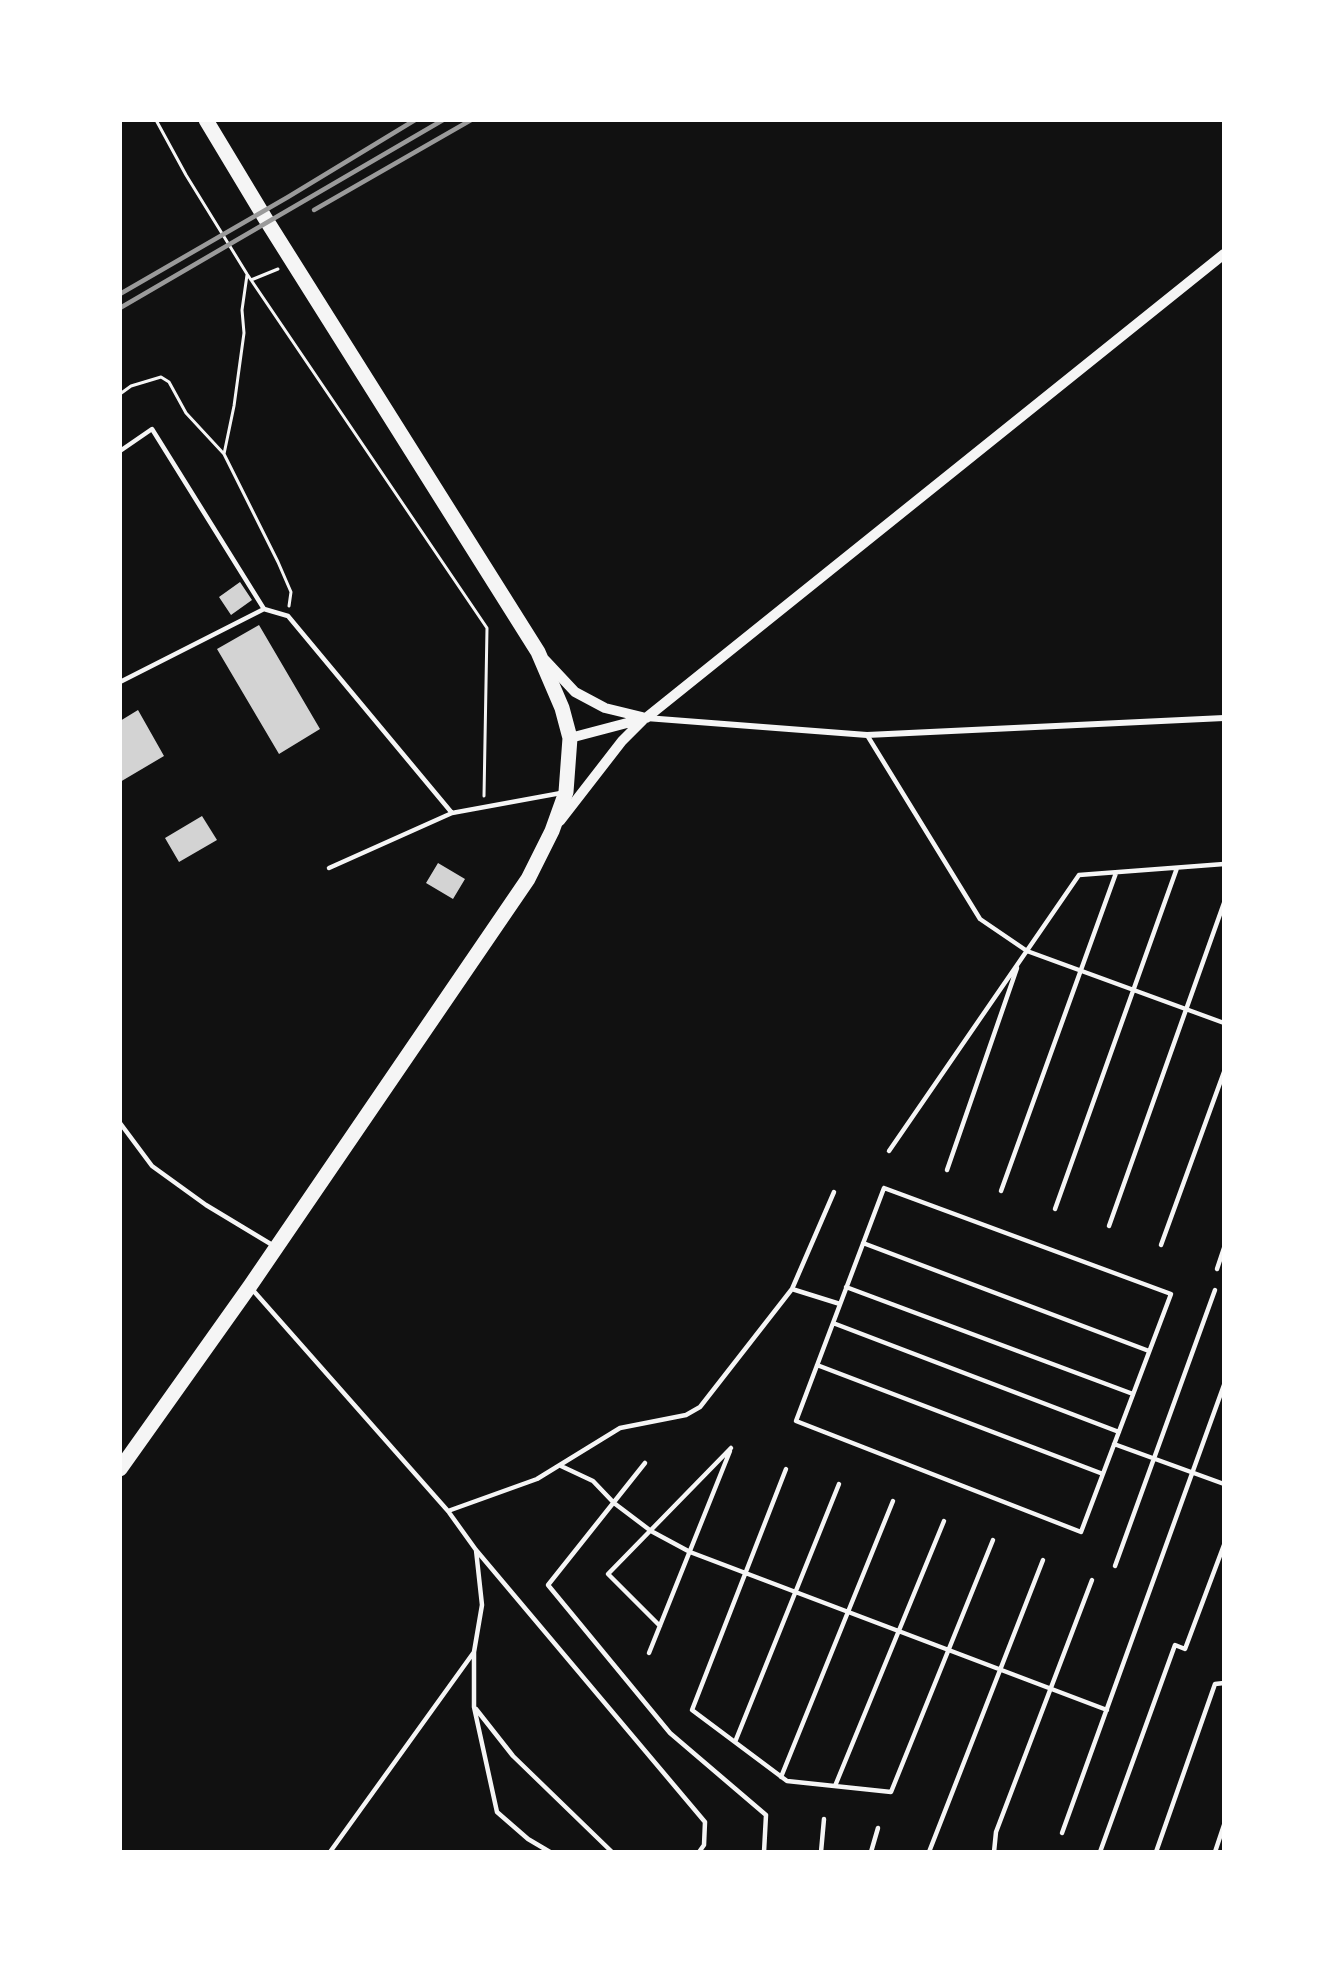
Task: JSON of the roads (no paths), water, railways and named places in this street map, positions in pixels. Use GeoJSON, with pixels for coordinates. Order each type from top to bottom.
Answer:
{"type":"FeatureCollection","features":[{"type":"Feature","properties":{"kind":"main road"},"geometry":{"type":"LineString","coordinates":[[120,1469],[250,1286],[528,879],[552,831],[566,792],[570,738],[562,708],[538,652],[265,218],[206,120]]}},
{"type":"Feature","properties":{"kind":"street"},"geometry":{"type":"LineString","coordinates":[[552,831],[622,741],[646,718],[1224,254]]}},
{"type":"Feature","properties":{"kind":"street"},"geometry":{"type":"LineString","coordinates":[[538,652],[575,692],[605,708],[646,718],[867,735],[1224,718]]}},
{"type":"Feature","properties":{"kind":"street"},"geometry":{"type":"LineString","coordinates":[[570,738],[646,718]]}},
{"type":"Feature","properties":{"kind":"lane"},"geometry":{"type":"LineString","coordinates":[[120,451],[152,429],[264,609],[288,616],[452,813]]}},
{"type":"Feature","properties":{"kind":"lane"},"geometry":{"type":"LineString","coordinates":[[120,682],[264,609]]}},
{"type":"Feature","properties":{"kind":"lane"},"geometry":{"type":"LineString","coordinates":[[867,735],[980,919],[1027,951],[1224,1023]]}},
{"type":"Feature","properties":{"kind":"lane"},"geometry":{"type":"LineString","coordinates":[[329,868],[452,813],[566,792]]}},
{"type":"Feature","properties":{"kind":"lane"},"geometry":{"type":"LineString","coordinates":[[889,1151],[1079,875],[1224,864]]}},
{"type":"Feature","properties":{"kind":"lane"},"geometry":{"type":"LineString","coordinates":[[1055,1209],[1177,868]]}},
{"type":"Feature","properties":{"kind":"lane"},"geometry":{"type":"LineString","coordinates":[[1001,1191],[1116,873]]}},
{"type":"Feature","properties":{"kind":"lane"},"geometry":{"type":"LineString","coordinates":[[1109,1226],[1224,903]]}},
{"type":"Feature","properties":{"kind":"lane"},"geometry":{"type":"LineString","coordinates":[[947,1170],[1019,962]]}},
{"type":"Feature","properties":{"kind":"lane"},"geometry":{"type":"LineString","coordinates":[[1161,1245],[1224,1072]]}},
{"type":"Feature","properties":{"kind":"lane"},"geometry":{"type":"LineString","coordinates":[[120,1123],[152,1166],[206,1205],[276,1248]]}},
{"type":"Feature","properties":{"kind":"lane"},"geometry":{"type":"LineString","coordinates":[[884,1188],[1171,1294],[1081,1532],[796,1421],[846,1287],[884,1188]]}},
{"type":"Feature","properties":{"kind":"lane"},"geometry":{"type":"LineString","coordinates":[[448,1510],[537,1479],[620,1428],[686,1415],[700,1407],[792,1289],[834,1192]]}},
{"type":"Feature","properties":{"kind":"lane"},"geometry":{"type":"LineString","coordinates":[[863,1243],[1149,1352]]}},
{"type":"Feature","properties":{"kind":"lane"},"geometry":{"type":"LineString","coordinates":[[1216,1269],[1224,1248]]}},
{"type":"Feature","properties":{"kind":"lane"},"geometry":{"type":"LineString","coordinates":[[250,1286],[448,1510],[476,1550],[705,1822],[704,1845],[699,1852]]}},
{"type":"Feature","properties":{"kind":"lane"},"geometry":{"type":"LineString","coordinates":[[846,1287],[1133,1394]]}},
{"type":"Feature","properties":{"kind":"lane"},"geometry":{"type":"LineString","coordinates":[[792,1289],[840,1304]]}},
{"type":"Feature","properties":{"kind":"lane"},"geometry":{"type":"LineString","coordinates":[[1115,1566],[1215,1290]]}},
{"type":"Feature","properties":{"kind":"lane"},"geometry":{"type":"LineString","coordinates":[[833,1323],[1119,1431]]}},
{"type":"Feature","properties":{"kind":"lane"},"geometry":{"type":"LineString","coordinates":[[817,1365],[1103,1474]]}},
{"type":"Feature","properties":{"kind":"lane"},"geometry":{"type":"LineString","coordinates":[[1062,1833],[1224,1385]]}},
{"type":"Feature","properties":{"kind":"lane"},"geometry":{"type":"LineString","coordinates":[[1114,1444],[1224,1484]]}},
{"type":"Feature","properties":{"kind":"lane"},"geometry":{"type":"LineString","coordinates":[[649,1653],[660,1626],[690,1552],[731,1448],[608,1574],[660,1626]]}},
{"type":"Feature","properties":{"kind":"lane"},"geometry":{"type":"LineString","coordinates":[[645,1463],[548,1585],[670,1733],[766,1815],[764,1852]]}},
{"type":"Feature","properties":{"kind":"lane"},"geometry":{"type":"LineString","coordinates":[[561,1466],[594,1481],[614,1503],[651,1531],[690,1552],[1107,1710]]}},
{"type":"Feature","properties":{"kind":"lane"},"geometry":{"type":"LineString","coordinates":[[786,1469],[692,1710],[787,1781],[891,1792],[993,1540]]}},
{"type":"Feature","properties":{"kind":"lane"},"geometry":{"type":"LineString","coordinates":[[735,1742],[839,1484]]}},
{"type":"Feature","properties":{"kind":"lane"},"geometry":{"type":"LineString","coordinates":[[781,1777],[893,1501]]}},
{"type":"Feature","properties":{"kind":"lane"},"geometry":{"type":"LineString","coordinates":[[835,1786],[944,1521]]}},
{"type":"Feature","properties":{"kind":"lane"},"geometry":{"type":"LineString","coordinates":[[1100,1852],[1175,1645],[1185,1649],[1224,1545]]}},
{"type":"Feature","properties":{"kind":"lane"},"geometry":{"type":"LineString","coordinates":[[476,1550],[482,1605],[474,1652],[474,1707],[497,1812],[528,1839],[550,1852]]}},
{"type":"Feature","properties":{"kind":"lane"},"geometry":{"type":"LineString","coordinates":[[929,1852],[1043,1560]]}},
{"type":"Feature","properties":{"kind":"lane"},"geometry":{"type":"LineString","coordinates":[[994,1852],[996,1832],[1092,1580]]}},
{"type":"Feature","properties":{"kind":"lane"},"geometry":{"type":"LineString","coordinates":[[330,1852],[474,1652]]}},
{"type":"Feature","properties":{"kind":"lane"},"geometry":{"type":"LineString","coordinates":[[1156,1852],[1215,1684],[1224,1683]]}},
{"type":"Feature","properties":{"kind":"lane"},"geometry":{"type":"LineString","coordinates":[[474,1707],[513,1756],[612,1852]]}},
{"type":"Feature","properties":{"kind":"lane"},"geometry":{"type":"LineString","coordinates":[[821,1852],[825,1820]]}},
{"type":"Feature","properties":{"kind":"lane"},"geometry":{"type":"LineString","coordinates":[[1215,1852],[1224,1825]]}},
{"type":"Feature","properties":{"kind":"lane"},"geometry":{"type":"LineString","coordinates":[[871,1852],[878,1828]]}},
{"type":"Feature","properties":{"kind":"railway"},"geometry":{"type":"LineString","coordinates":[[120,294],[288,197],[415,120]]}},
{"type":"Feature","properties":{"kind":"railway"},"geometry":{"type":"LineString","coordinates":[[120,308],[443,120]]}},
{"type":"Feature","properties":{"kind":"railway"},"geometry":{"type":"LineString","coordinates":[[314,210],[471,120]]}}]}
